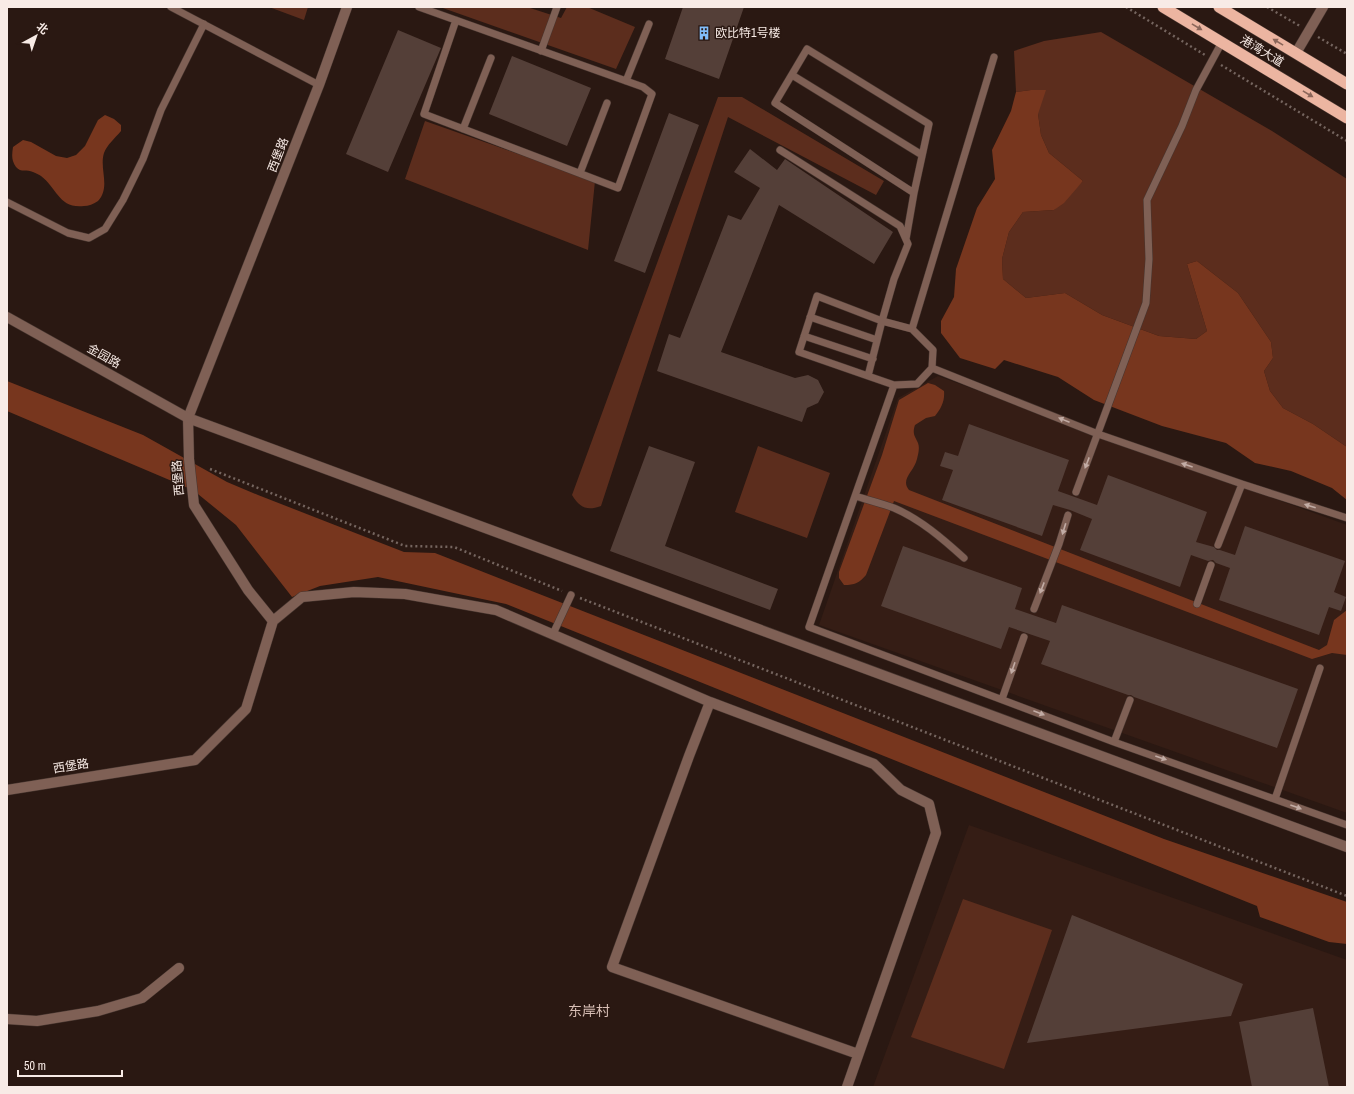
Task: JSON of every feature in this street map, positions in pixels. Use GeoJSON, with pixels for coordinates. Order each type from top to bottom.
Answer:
{"type":"FeatureCollection","features":[{"type":"Feature","properties":{"kind":"highway","name":"港湾大道"},"geometry":{"type":"LineString","coordinates":[[1164,7],[1347,118]]}},
{"type":"Feature","properties":{"kind":"highway","name":"港湾大道"},"geometry":{"type":"LineString","coordinates":[[1220,7],[1347,84]]}},
{"type":"Feature","properties":{"kind":"street","name":"西堡路"},"geometry":{"type":"LineString","coordinates":[[7,790],[195,760],[246,709],[273,621],[248,590],[194,505],[189,459],[188,418],[319,85],[347,7]]}},
{"type":"Feature","properties":{"kind":"street"},"geometry":{"type":"LineString","coordinates":[[1296,53],[1323,7]]}},
{"type":"Feature","properties":{"kind":"street","name":"金园路"},"geometry":{"type":"LineString","coordinates":[[7,317],[188,418],[1347,847]]}},
{"type":"Feature","properties":{"kind":"street"},"geometry":{"type":"LineString","coordinates":[[273,621],[302,597],[354,592],[398,594],[496,610],[710,702],[874,764],[901,790],[929,804],[936,833],[846,1087]]}},
{"type":"Feature","properties":{"kind":"street"},"geometry":{"type":"LineString","coordinates":[[710,702],[686,763],[612,967],[858,1054]]}},
{"type":"Feature","properties":{"kind":"street"},"geometry":{"type":"LineString","coordinates":[[7,1019],[37,1020],[98,1012],[142,998],[179,968]]}},
{"type":"Feature","properties":{"kind":"lane"},"geometry":{"type":"LineString","coordinates":[[171,7],[319,85]]}},
{"type":"Feature","properties":{"kind":"lane"},"geometry":{"type":"LineString","coordinates":[[418,7],[456,20],[542,50],[643,87],[652,94],[618,188],[424,114],[456,20]]}},
{"type":"Feature","properties":{"kind":"lane"},"geometry":{"type":"LineString","coordinates":[[542,50],[557,7]]}},
{"type":"Feature","properties":{"kind":"lane"},"geometry":{"type":"LineString","coordinates":[[7,202],[68,233],[89,238],[105,230],[123,200],[143,159],[161,110],[204,24]]}},
{"type":"Feature","properties":{"kind":"lane"},"geometry":{"type":"LineString","coordinates":[[626,81],[648,24]]}},
{"type":"Feature","properties":{"kind":"lane"},"geometry":{"type":"LineString","coordinates":[[1076,492],[1146,303],[1149,259],[1147,200],[1182,126],[1196,90],[1222,42]]}},
{"type":"Feature","properties":{"kind":"lane"},"geometry":{"type":"LineString","coordinates":[[906,239],[914,193],[930,124],[807,49],[775,103],[914,193]]}},
{"type":"Feature","properties":{"kind":"lane"},"geometry":{"type":"LineString","coordinates":[[912,329],[994,57]]}},
{"type":"Feature","properties":{"kind":"lane"},"geometry":{"type":"LineString","coordinates":[[463,128],[491,58]]}},
{"type":"Feature","properties":{"kind":"lane"},"geometry":{"type":"LineString","coordinates":[[792,75],[922,155]]}},
{"type":"Feature","properties":{"kind":"lane"},"geometry":{"type":"LineString","coordinates":[[580,173],[607,103]]}},
{"type":"Feature","properties":{"kind":"lane"},"geometry":{"type":"LineString","coordinates":[[780,150],[900,226],[908,244],[894,279],[868,376]]}},
{"type":"Feature","properties":{"kind":"lane"},"geometry":{"type":"LineString","coordinates":[[817,296],[882,321],[912,329],[932,350],[932,368],[917,384],[894,385],[799,352],[817,296]]}},
{"type":"Feature","properties":{"kind":"lane"},"geometry":{"type":"LineString","coordinates":[[810,317],[877,340]]}},
{"type":"Feature","properties":{"kind":"lane"},"geometry":{"type":"LineString","coordinates":[[804,336],[873,359]]}},
{"type":"Feature","properties":{"kind":"lane"},"geometry":{"type":"LineString","coordinates":[[932,368],[1098,434],[1242,484],[1347,518]]}},
{"type":"Feature","properties":{"kind":"lane"},"geometry":{"type":"LineString","coordinates":[[894,385],[858,497],[809,627],[1114,742],[1347,825]]}},
{"type":"Feature","properties":{"kind":"lane"},"geometry":{"type":"LineString","coordinates":[[1218,545],[1242,484]]}},
{"type":"Feature","properties":{"kind":"lane"},"geometry":{"type":"LineString","coordinates":[[858,497],[894,508],[917,521],[964,558]]}},
{"type":"Feature","properties":{"kind":"lane"},"geometry":{"type":"LineString","coordinates":[[1034,609],[1059,544],[1068,515]]}},
{"type":"Feature","properties":{"kind":"lane"},"geometry":{"type":"LineString","coordinates":[[1197,604],[1211,565]]}},
{"type":"Feature","properties":{"kind":"lane"},"geometry":{"type":"LineString","coordinates":[[554,634],[571,595]]}},
{"type":"Feature","properties":{"kind":"lane"},"geometry":{"type":"LineString","coordinates":[[1002,699],[1024,637]]}},
{"type":"Feature","properties":{"kind":"lane"},"geometry":{"type":"LineString","coordinates":[[1275,799],[1320,668]]}},
{"type":"Feature","properties":{"kind":"lane"},"geometry":{"type":"LineString","coordinates":[[1114,742],[1130,700]]}},
{"type":"Feature","properties":{"kind":"path"},"geometry":{"type":"LineString","coordinates":[[1126,7],[1347,141]]}},
{"type":"Feature","properties":{"kind":"path"},"geometry":{"type":"LineString","coordinates":[[210,469],[404,546],[454,547],[571,595],[1347,896]]}},
{"type":"Feature","properties":{"kind":"shaded area"},"geometry":{"type":"Polygon","coordinates":[[[269,7],[308,7],[304,20],[269,7]]]}},
{"type":"Feature","properties":{"kind":"shaded area"},"geometry":{"type":"Polygon","coordinates":[[[440,7],[527,7],[561,18],[567,7],[587,7],[635,27],[616,69],[440,7]]]}},
{"type":"Feature","properties":{"kind":"shaded area"},"geometry":{"type":"Polygon","coordinates":[[[1101,32],[1272,131],[1347,179],[1347,447],[1313,424],[1283,408],[1270,391],[1264,371],[1273,358],[1271,342],[1238,293],[1197,261],[1187,264],[1207,331],[1196,339],[1159,336],[1102,315],[1065,293],[1026,298],[1003,279],[1002,259],[1009,232],[1023,212],[1054,210],[1083,181],[1049,153],[1041,135],[1038,114],[1031,90],[1016,92],[1014,51],[1044,41],[1101,32]]]}},
{"type":"Feature","properties":{"kind":"shaded area"},"geometry":{"type":"Polygon","coordinates":[[[1046,90],[1038,114],[1041,135],[1049,153],[1083,181],[1064,203],[1054,210],[1023,212],[1009,232],[1002,259],[1003,279],[1026,298],[1065,293],[1102,315],[1159,336],[1196,339],[1207,331],[1187,264],[1197,261],[1238,293],[1271,342],[1273,358],[1264,371],[1270,391],[1283,408],[1313,424],[1347,447],[1347,500],[1332,488],[1291,471],[1255,463],[1226,443],[1162,426],[1094,400],[1058,377],[1004,360],[995,369],[960,358],[941,333],[941,321],[954,297],[956,269],[977,208],[995,179],[992,150],[1011,111],[1016,92],[1046,90]]]}},
{"type":"Feature","properties":{"kind":"shaded area"},"geometry":{"type":"Polygon","coordinates":[[[718,97],[742,97],[884,181],[876,195],[728,117],[601,506],[592,508],[584,507],[578,503],[572,495],[718,97]]]}},
{"type":"Feature","properties":{"kind":"shaded area"},"geometry":{"type":"Polygon","coordinates":[[[105,115],[114,119],[121,125],[121,131],[105,150],[103,159],[104,190],[102,196],[95,203],[84,206],[69,204],[59,197],[41,176],[31,171],[20,170],[14,164],[12,157],[13,147],[23,140],[31,142],[56,156],[67,158],[76,155],[85,146],[98,120],[105,115]]]}},
{"type":"Feature","properties":{"kind":"shaded area"},"geometry":{"type":"Polygon","coordinates":[[[425,121],[595,181],[588,250],[405,179],[425,121]]]}},
{"type":"Feature","properties":{"kind":"shaded area"},"geometry":{"type":"Polygon","coordinates":[[[938,376],[1347,525],[1347,813],[819,625],[898,398],[938,376]]]}},
{"type":"Feature","properties":{"kind":"shaded area"},"geometry":{"type":"Polygon","coordinates":[[[7,381],[143,435],[227,482],[404,552],[435,553],[1164,839],[1347,902],[1347,944],[1329,942],[1260,917],[1257,906],[506,604],[378,577],[320,586],[292,597],[236,525],[193,490],[7,411],[7,381]]]}},
{"type":"Feature","properties":{"kind":"shaded area"},"geometry":{"type":"Polygon","coordinates":[[[928,383],[935,385],[944,391],[944,398],[941,408],[935,416],[926,418],[915,425],[914,433],[919,449],[915,464],[906,482],[909,490],[1319,650],[1327,645],[1334,620],[1347,610],[1347,655],[1332,653],[1312,659],[894,501],[866,575],[856,583],[844,585],[839,578],[839,572],[882,455],[899,400],[928,383]]]}},
{"type":"Feature","properties":{"kind":"shaded area"},"geometry":{"type":"Polygon","coordinates":[[[758,446],[830,473],[807,538],[735,512],[758,446]]]}},
{"type":"Feature","properties":{"kind":"shaded area"},"geometry":{"type":"Polygon","coordinates":[[[969,825],[1347,960],[1347,1087],[873,1087],[969,825]]]}},
{"type":"Feature","properties":{"kind":"shaded area"},"geometry":{"type":"Polygon","coordinates":[[[963,899],[1052,930],[1004,1069],[911,1037],[963,899]]]}},
{"type":"Feature","properties":{"kind":"building","name":"欧比特1号楼"},"geometry":{"type":"Polygon","coordinates":[[[683,7],[744,7],[719,79],[665,59],[683,7]]]}},
{"type":"Feature","properties":{"kind":"building"},"geometry":{"type":"Polygon","coordinates":[[[398,30],[441,48],[388,172],[346,154],[398,30]]]}},
{"type":"Feature","properties":{"kind":"building"},"geometry":{"type":"Polygon","coordinates":[[[512,56],[591,88],[567,146],[489,114],[512,56]]]}},
{"type":"Feature","properties":{"kind":"building"},"geometry":{"type":"Polygon","coordinates":[[[669,113],[699,125],[645,273],[614,261],[669,113]]]}},
{"type":"Feature","properties":{"kind":"building"},"geometry":{"type":"Polygon","coordinates":[[[750,149],[777,170],[785,159],[893,232],[874,264],[779,205],[721,352],[795,378],[808,375],[818,380],[824,392],[818,403],[807,408],[802,422],[657,371],[669,334],[680,338],[728,215],[741,220],[760,188],[734,172],[750,149]]]}},
{"type":"Feature","properties":{"kind":"building"},"geometry":{"type":"Polygon","coordinates":[[[969,424],[1069,460],[1058,491],[1097,505],[1108,475],[1207,512],[1196,542],[1214,547],[1217,550],[1235,555],[1245,526],[1345,561],[1334,592],[1346,597],[1341,611],[1329,607],[1319,635],[1219,600],[1230,568],[1216,563],[1213,560],[1208,561],[1191,555],[1180,587],[1080,550],[1092,519],[1070,510],[1053,505],[1042,536],[942,500],[953,470],[940,466],[945,452],[958,456],[969,424]]]}},
{"type":"Feature","properties":{"kind":"building"},"geometry":{"type":"Polygon","coordinates":[[[649,446],[695,462],[665,546],[778,589],[770,610],[610,551],[649,446]]]}},
{"type":"Feature","properties":{"kind":"building"},"geometry":{"type":"Polygon","coordinates":[[[903,546],[1022,588],[1015,609],[1056,623],[1062,605],[1298,689],[1277,748],[1041,664],[1050,641],[1009,627],[1001,649],[881,606],[903,546]]]}},
{"type":"Feature","properties":{"kind":"building"},"geometry":{"type":"Polygon","coordinates":[[[1072,915],[1243,984],[1231,1016],[1027,1043],[1072,915]]]}},
{"type":"Feature","properties":{"kind":"building"},"geometry":{"type":"Polygon","coordinates":[[[1313,1008],[1329,1087],[1252,1087],[1239,1022],[1313,1008]]]}},
{"type":"Feature","properties":{"kind":"place","name":"欧比特1号楼"},"geometry":{"type":"Point","coordinates":[704,33]}},
{"type":"Feature","properties":{"kind":"district","name":"东岸村"},"geometry":{"type":"Point","coordinates":[589,1011]}}]}
